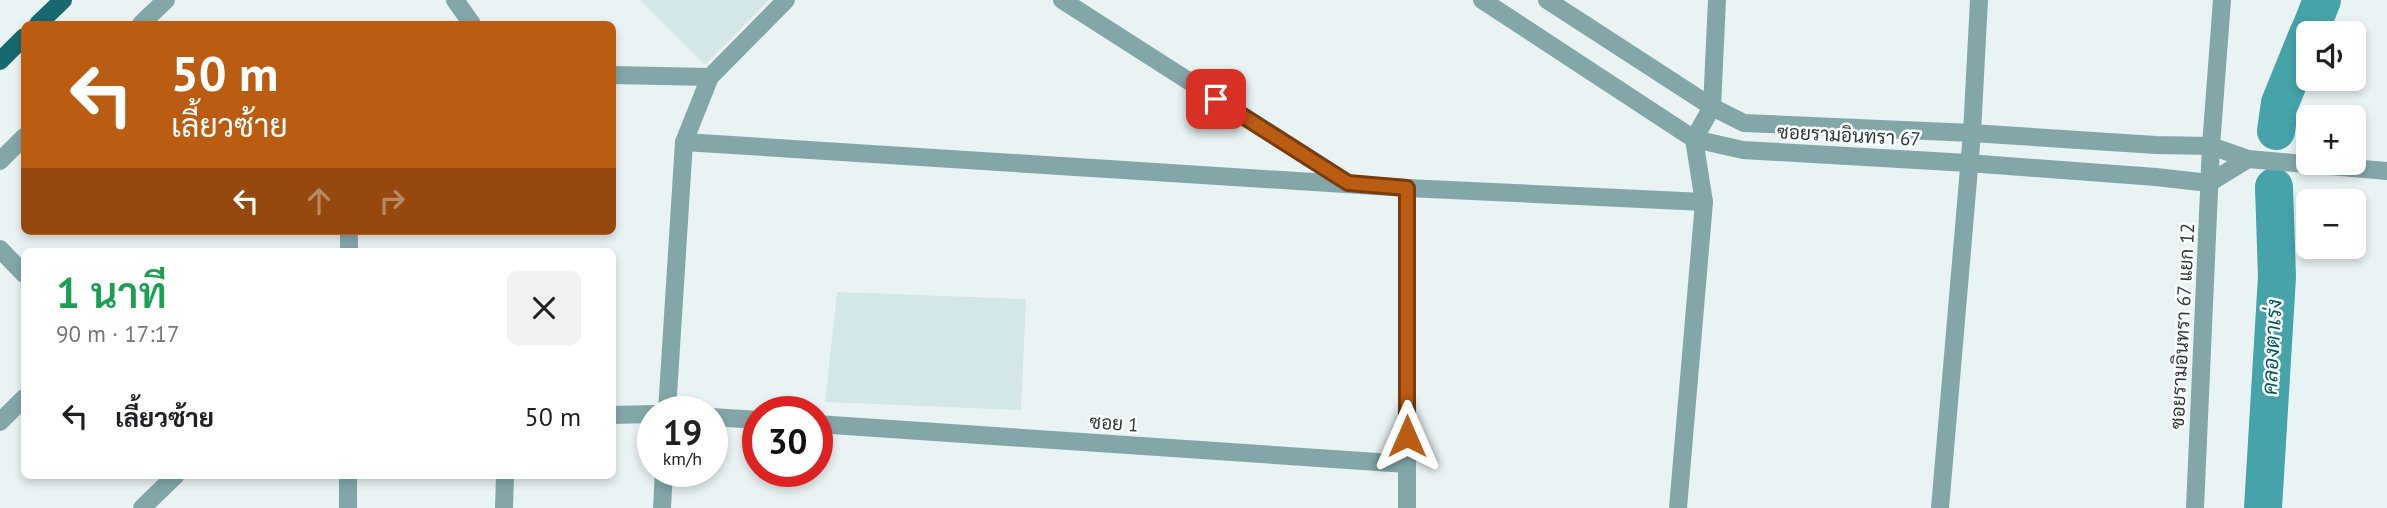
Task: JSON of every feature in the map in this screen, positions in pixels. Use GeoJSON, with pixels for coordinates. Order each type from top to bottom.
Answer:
{"type":"FeatureCollection","features":[{"type":"Feature","properties":{"kind":"main road"},"geometry":{"type":"LineString","coordinates":[[41,21],[63,0]]}},
{"type":"Feature","properties":{"kind":"main road"},"geometry":{"type":"LineString","coordinates":[[0,61],[21,40]]}},
{"type":"Feature","properties":{"kind":"street"},"geometry":{"type":"LineString","coordinates":[[144,21],[166,0]]}},
{"type":"Feature","properties":{"kind":"street"},"geometry":{"type":"LineString","coordinates":[[455,0],[470,21]]}},
{"type":"Feature","properties":{"kind":"street"},"geometry":{"type":"LineString","coordinates":[[668,396],[684,142],[710,77],[786,0]]}},
{"type":"Feature","properties":{"kind":"street"},"geometry":{"type":"LineString","coordinates":[[1062,0],[1348,183]]}},
{"type":"Feature","properties":{"kind":"street","name":"ซอยรามอินทรา 67"},"geometry":{"type":"LineString","coordinates":[[1482,0],[1694,139],[1742,150],[1968,163],[2209,183]]}},
{"type":"Feature","properties":{"kind":"street","name":"ซอยรามอินทรา 67"},"geometry":{"type":"LineString","coordinates":[[1547,0],[1712,107],[1744,123],[2211,146],[2248,159],[2387,171]]}},
{"type":"Feature","properties":{"kind":"street"},"geometry":{"type":"LineString","coordinates":[[1678,508],[1704,202],[1694,139],[1712,107],[1717,0]]}},
{"type":"Feature","properties":{"kind":"street"},"geometry":{"type":"LineString","coordinates":[[1940,508],[1972,133],[1979,0]]}},
{"type":"Feature","properties":{"kind":"street","name":"ซอยรามอินทรา 67 แยก 12"},"geometry":{"type":"LineString","coordinates":[[2195,508],[2209,183],[2222,0]]}},
{"type":"Feature","properties":{"kind":"street"},"geometry":{"type":"LineString","coordinates":[[616,75],[710,77]]}},
{"type":"Feature","properties":{"kind":"street"},"geometry":{"type":"LineString","coordinates":[[0,161],[21,140]]}},
{"type":"Feature","properties":{"kind":"street"},"geometry":{"type":"LineString","coordinates":[[684,142],[1407,188],[1704,202]]}},
{"type":"Feature","properties":{"kind":"street"},"geometry":{"type":"LineString","coordinates":[[2209,183],[2248,159]]}},
{"type":"Feature","properties":{"kind":"street"},"geometry":{"type":"LineString","coordinates":[[1407,188],[1407,508]]}},
{"type":"Feature","properties":{"kind":"street"},"geometry":{"type":"LineString","coordinates":[[0,249],[21,271]]}},
{"type":"Feature","properties":{"kind":"street"},"geometry":{"type":"LineString","coordinates":[[0,422],[21,401]]}},
{"type":"Feature","properties":{"kind":"street"},"geometry":{"type":"LineString","coordinates":[[616,415],[637,414]]}},
{"type":"Feature","properties":{"kind":"street","name":"ซอย 1"},"geometry":{"type":"LineString","coordinates":[[833,425],[1407,464]]}},
{"type":"Feature","properties":{"kind":"street"},"geometry":{"type":"LineString","coordinates":[[142,508],[172,479]]}},
{"type":"Feature","properties":{"kind":"street"},"geometry":{"type":"LineString","coordinates":[[348,479],[348,508]]}},
{"type":"Feature","properties":{"kind":"street"},"geometry":{"type":"LineString","coordinates":[[504,508],[505,479]]}},
{"type":"Feature","properties":{"kind":"street"},"geometry":{"type":"LineString","coordinates":[[662,508],[663,487]]}},
{"type":"Feature","properties":{"kind":"shaded area"},"geometry":{"type":"Polygon","coordinates":[[[640,0],[769,0],[705,65],[640,0]]]}},
{"type":"Feature","properties":{"kind":"shaded area"},"geometry":{"type":"Polygon","coordinates":[[[837,292],[1026,299],[1021,410],[833,402],[833,396],[826,396],[837,292]]]}},
{"type":"Feature","properties":{"kind":"waterway","name":"คลองตาเร่ง"},"geometry":{"type":"LineString","coordinates":[[2314,21],[2322,0]]}},
{"type":"Feature","properties":{"kind":"waterway","name":"คลองตาเร่ง"},"geometry":{"type":"LineString","coordinates":[[2276,131],[2280,103],[2296,64]]}},
{"type":"Feature","properties":{"kind":"waterway","name":"คลองตาเร่ง"},"geometry":{"type":"LineString","coordinates":[[2263,508],[2277,277],[2274,187]]}},
{"type":"Feature","properties":{"kind":"route"},"geometry":{"type":"LineString","coordinates":[[1216,99],[1348,183],[1407,188],[1407,436]]}}]}
